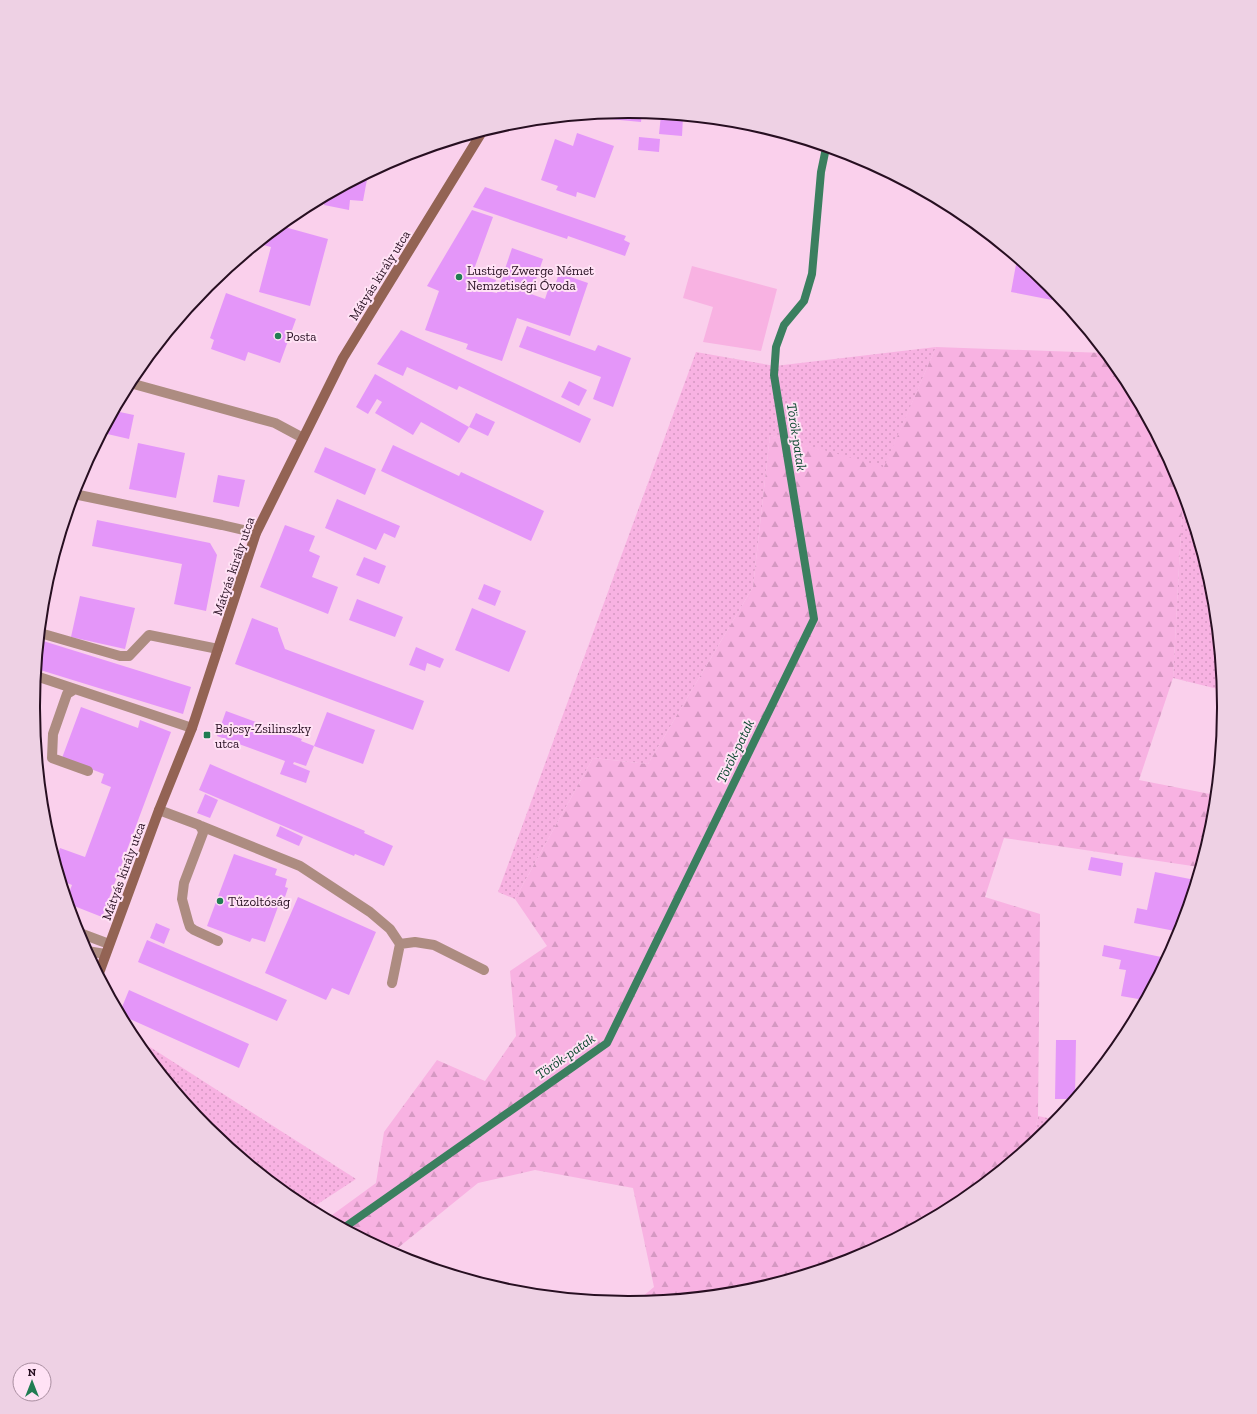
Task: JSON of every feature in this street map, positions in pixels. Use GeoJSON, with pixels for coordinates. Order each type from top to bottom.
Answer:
{"type":"FeatureCollection","features":[{"type":"Feature","properties":{"kind":"main road","name":"Mátyás király utca"},"geometry":{"type":"LineString","coordinates":[[100,965],[159,810],[192,728],[256,533],[344,358],[478,139]]}},
{"type":"Feature","properties":{"kind":"street"},"geometry":{"type":"LineString","coordinates":[[136,385],[275,423],[303,438]]}},
{"type":"Feature","properties":{"kind":"street"},"geometry":{"type":"LineString","coordinates":[[80,495],[256,533]]}},
{"type":"Feature","properties":{"kind":"street"},"geometry":{"type":"LineString","coordinates":[[45,634],[120,656],[129,656],[149,635],[218,649]]}},
{"type":"Feature","properties":{"kind":"street"},"geometry":{"type":"LineString","coordinates":[[41,678],[192,728]]}},
{"type":"Feature","properties":{"kind":"street"},"geometry":{"type":"LineString","coordinates":[[75,689],[67,694],[53,734],[52,758],[88,771]]}},
{"type":"Feature","properties":{"kind":"street"},"geometry":{"type":"LineString","coordinates":[[159,810],[300,866],[370,912],[390,930],[400,944],[392,983]]}},
{"type":"Feature","properties":{"kind":"street"},"geometry":{"type":"LineString","coordinates":[[201,826],[203,833],[184,883],[182,899],[190,927],[218,941]]}},
{"type":"Feature","properties":{"kind":"street"},"geometry":{"type":"LineString","coordinates":[[87,936],[109,944]]}},
{"type":"Feature","properties":{"kind":"street"},"geometry":{"type":"LineString","coordinates":[[400,944],[415,942],[434,945],[484,970]]}},
{"type":"Feature","properties":{"kind":"street"},"geometry":{"type":"LineString","coordinates":[[94,952],[105,954]]}},
{"type":"Feature","properties":{"kind":"green space"},"geometry":{"type":"Polygon","coordinates":[[[692,266],[777,289],[761,351],[703,342],[713,307],[683,298],[692,266]]]}},
{"type":"Feature","properties":{"kind":"green space"},"geometry":{"type":"Polygon","coordinates":[[[936,347],[884,468],[770,435],[753,587],[648,764],[593,758],[515,899],[498,892],[696,352],[775,366],[936,347]]]}},
{"type":"Feature","properties":{"kind":"green space"},"geometry":{"type":"Polygon","coordinates":[[[936,347],[1098,353],[1118,380],[1138,413],[1156,447],[1182,508],[1173,678],[1139,780],[1210,794],[1206,822],[1195,866],[1004,838],[985,897],[1040,914],[1038,1116],[1035,1132],[987,1174],[923,1217],[889,1235],[854,1251],[818,1264],[743,1284],[705,1290],[644,1295],[654,1287],[633,1188],[535,1170],[478,1183],[399,1247],[396,1248],[332,1215],[376,1183],[384,1132],[437,1060],[485,1081],[516,1036],[510,971],[547,946],[515,899],[593,758],[648,764],[753,587],[770,435],[884,467],[936,347]]]}},
{"type":"Feature","properties":{"kind":"green space"},"geometry":{"type":"Polygon","coordinates":[[[1182,508],[1197,555],[1206,592],[1212,630],[1217,689],[1173,678],[1182,508]]]}},
{"type":"Feature","properties":{"kind":"green space"},"geometry":{"type":"Polygon","coordinates":[[[150,1047],[356,1179],[316,1205],[270,1174],[212,1123],[186,1095],[150,1047]]]}},
{"type":"Feature","properties":{"kind":"green space"},"geometry":{"type":"Polygon","coordinates":[[[1038,1116],[1049,1118],[1045,1123],[1035,1132],[1038,1116]]]}},
{"type":"Feature","properties":{"kind":"building"},"geometry":{"type":"Polygon","coordinates":[[[609,119],[641,119],[641,122],[609,119]]]}},
{"type":"Feature","properties":{"kind":"building"},"geometry":{"type":"Polygon","coordinates":[[[661,120],[683,122],[682,136],[659,134],[661,120]]]}},
{"type":"Feature","properties":{"kind":"building"},"geometry":{"type":"Polygon","coordinates":[[[577,133],[614,146],[595,198],[577,192],[576,197],[556,190],[558,186],[541,180],[555,139],[573,146],[577,133]]]}},
{"type":"Feature","properties":{"kind":"building"},"geometry":{"type":"Polygon","coordinates":[[[639,137],[660,139],[659,152],[638,150],[639,137]]]}},
{"type":"Feature","properties":{"kind":"building"},"geometry":{"type":"Polygon","coordinates":[[[367,180],[363,201],[350,200],[349,210],[324,205],[334,197],[367,180]]]}},
{"type":"Feature","properties":{"kind":"building"},"geometry":{"type":"Polygon","coordinates":[[[485,187],[626,236],[624,240],[630,243],[625,256],[568,236],[567,239],[473,207],[485,187]]]}},
{"type":"Feature","properties":{"kind":"building","name":"Lustige Zwerge Német Nemzetiségi Óvoda"},"geometry":{"type":"Polygon","coordinates":[[[472,210],[493,217],[473,272],[496,280],[492,292],[497,293],[512,248],[543,259],[531,294],[545,299],[549,287],[554,289],[559,273],[588,283],[570,336],[517,318],[502,361],[466,349],[468,344],[425,330],[439,291],[427,286],[472,210]]]}},
{"type":"Feature","properties":{"kind":"building"},"geometry":{"type":"Polygon","coordinates":[[[288,228],[328,239],[310,306],[259,292],[271,247],[264,245],[288,228]]]}},
{"type":"Feature","properties":{"kind":"building"},"geometry":{"type":"Polygon","coordinates":[[[1016,264],[1052,299],[1052,300],[1011,292],[1016,264]]]}},
{"type":"Feature","properties":{"kind":"building"},"geometry":{"type":"Polygon","coordinates":[[[226,293],[296,319],[280,363],[248,352],[245,361],[211,349],[214,340],[210,338],[226,293]]]}},
{"type":"Feature","properties":{"kind":"building"},"geometry":{"type":"Polygon","coordinates":[[[527,326],[595,351],[598,345],[631,358],[613,407],[593,399],[601,377],[519,347],[527,326]]]}},
{"type":"Feature","properties":{"kind":"building"},"geometry":{"type":"Polygon","coordinates":[[[401,330],[591,419],[580,443],[459,386],[457,390],[407,367],[403,376],[377,364],[401,330]]]}},
{"type":"Feature","properties":{"kind":"building"},"geometry":{"type":"Polygon","coordinates":[[[375,374],[469,427],[459,443],[421,422],[413,435],[375,413],[382,402],[377,399],[368,414],[356,407],[375,374]]]}},
{"type":"Feature","properties":{"kind":"building"},"geometry":{"type":"Polygon","coordinates":[[[569,381],[587,390],[579,406],[561,397],[569,381]]]}},
{"type":"Feature","properties":{"kind":"building"},"geometry":{"type":"Polygon","coordinates":[[[120,412],[134,415],[129,439],[108,434],[120,412]]]}},
{"type":"Feature","properties":{"kind":"building"},"geometry":{"type":"Polygon","coordinates":[[[476,413],[495,422],[488,436],[469,427],[476,413]]]}},
{"type":"Feature","properties":{"kind":"building"},"geometry":{"type":"Polygon","coordinates":[[[138,443],[185,453],[176,498],[129,489],[138,443]]]}},
{"type":"Feature","properties":{"kind":"building"},"geometry":{"type":"Polygon","coordinates":[[[393,445],[459,476],[461,472],[544,511],[531,541],[381,471],[393,445]]]}},
{"type":"Feature","properties":{"kind":"building"},"geometry":{"type":"Polygon","coordinates":[[[325,447],[376,469],[365,495],[314,472],[325,447]]]}},
{"type":"Feature","properties":{"kind":"building"},"geometry":{"type":"Polygon","coordinates":[[[218,475],[245,480],[239,507],[213,502],[218,475]]]}},
{"type":"Feature","properties":{"kind":"building"},"geometry":{"type":"Polygon","coordinates":[[[337,499],[400,526],[395,538],[384,533],[376,550],[325,528],[337,499]]]}},
{"type":"Feature","properties":{"kind":"building"},"geometry":{"type":"Polygon","coordinates":[[[97,520],[210,543],[217,555],[206,611],[174,604],[182,564],[92,546],[97,520]]]}},
{"type":"Feature","properties":{"kind":"building"},"geometry":{"type":"Polygon","coordinates":[[[285,525],[315,536],[309,551],[320,556],[312,577],[338,587],[328,614],[260,587],[285,525]]]}},
{"type":"Feature","properties":{"kind":"building"},"geometry":{"type":"Polygon","coordinates":[[[364,557],[386,566],[379,584],[356,575],[364,557]]]}},
{"type":"Feature","properties":{"kind":"building"},"geometry":{"type":"Polygon","coordinates":[[[484,584],[501,591],[495,606],[478,599],[484,584]]]}},
{"type":"Feature","properties":{"kind":"building"},"geometry":{"type":"Polygon","coordinates":[[[80,596],[135,608],[125,649],[71,637],[80,596]]]}},
{"type":"Feature","properties":{"kind":"building"},"geometry":{"type":"Polygon","coordinates":[[[357,599],[403,617],[395,637],[349,620],[357,599]]]}},
{"type":"Feature","properties":{"kind":"building"},"geometry":{"type":"Polygon","coordinates":[[[472,608],[526,631],[509,672],[455,650],[472,608]]]}},
{"type":"Feature","properties":{"kind":"building"},"geometry":{"type":"Polygon","coordinates":[[[252,618],[278,628],[285,649],[424,701],[413,730],[235,664],[252,618]]]}},
{"type":"Feature","properties":{"kind":"building"},"geometry":{"type":"Polygon","coordinates":[[[44,641],[191,687],[183,714],[41,670],[44,641]]]}},
{"type":"Feature","properties":{"kind":"building"},"geometry":{"type":"Polygon","coordinates":[[[416,647],[444,659],[440,668],[427,663],[425,671],[409,665],[416,647]]]}},
{"type":"Feature","properties":{"kind":"building"},"geometry":{"type":"Polygon","coordinates":[[[81,707],[138,728],[140,720],[171,732],[102,917],[75,906],[70,891],[72,885],[67,883],[58,853],[60,848],[85,857],[111,787],[101,783],[104,774],[62,758],[81,707]]]}},
{"type":"Feature","properties":{"kind":"building"},"geometry":{"type":"Polygon","coordinates":[[[226,711],[302,739],[301,741],[314,746],[306,766],[294,762],[293,764],[310,771],[306,783],[280,774],[285,761],[217,736],[226,711]]]}},
{"type":"Feature","properties":{"kind":"building"},"geometry":{"type":"Polygon","coordinates":[[[327,712],[375,730],[363,764],[314,746],[327,712]]]}},
{"type":"Feature","properties":{"kind":"building"},"geometry":{"type":"Polygon","coordinates":[[[210,764],[365,831],[364,833],[393,846],[384,866],[355,854],[354,856],[199,790],[210,764]]]}},
{"type":"Feature","properties":{"kind":"building"},"geometry":{"type":"Polygon","coordinates":[[[205,794],[218,800],[210,818],[197,813],[205,794]]]}},
{"type":"Feature","properties":{"kind":"building"},"geometry":{"type":"Polygon","coordinates":[[[280,826],[303,837],[299,846],[276,836],[280,826]]]}},
{"type":"Feature","properties":{"kind":"building"},"geometry":{"type":"Polygon","coordinates":[[[234,854],[277,869],[275,875],[287,879],[285,887],[288,888],[285,897],[282,896],[265,942],[252,938],[250,942],[207,926],[234,854]]]}},
{"type":"Feature","properties":{"kind":"building"},"geometry":{"type":"Polygon","coordinates":[[[1091,857],[1123,863],[1121,876],[1088,870],[1091,857]]]}},
{"type":"Feature","properties":{"kind":"building"},"geometry":{"type":"Polygon","coordinates":[[[1155,872],[1191,879],[1173,931],[1134,923],[1137,908],[1147,910],[1155,872]]]}},
{"type":"Feature","properties":{"kind":"building"},"geometry":{"type":"Polygon","coordinates":[[[298,897],[376,932],[349,995],[332,988],[326,1000],[265,973],[298,897]]]}},
{"type":"Feature","properties":{"kind":"building"},"geometry":{"type":"Polygon","coordinates":[[[156,923],[170,929],[164,944],[150,938],[156,923]]]}},
{"type":"Feature","properties":{"kind":"building"},"geometry":{"type":"Polygon","coordinates":[[[147,940],[287,1000],[277,1021],[138,962],[147,940]]]}},
{"type":"Feature","properties":{"kind":"building"},"geometry":{"type":"Polygon","coordinates":[[[1104,945],[1161,957],[1139,999],[1121,996],[1126,970],[1119,969],[1121,960],[1102,956],[1104,945]]]}},
{"type":"Feature","properties":{"kind":"building"},"geometry":{"type":"Polygon","coordinates":[[[129,990],[249,1044],[239,1068],[130,1019],[122,1006],[129,990]]]}},
{"type":"Feature","properties":{"kind":"building"},"geometry":{"type":"Polygon","coordinates":[[[1056,1040],[1076,1040],[1075,1090],[1067,1099],[1055,1099],[1056,1040]]]}},
{"type":"Feature","properties":{"kind":"waterway","name":"Török-patak"},"geometry":{"type":"LineString","coordinates":[[348,1225],[607,1043],[814,619],[774,375],[776,347],[784,325],[804,301],[812,274],[821,172],[825,153]]}},
{"type":"Feature","properties":{"kind":"place","name":"Lustige Zwerge Német Nemzetiségi Óvoda"},"geometry":{"type":"Point","coordinates":[459,277]}},
{"type":"Feature","properties":{"kind":"place","name":"Posta"},"geometry":{"type":"Point","coordinates":[278,336]}},
{"type":"Feature","properties":{"kind":"place","name":"Bajcsy-Zsilinszky utca"},"geometry":{"type":"Point","coordinates":[207,735]}},
{"type":"Feature","properties":{"kind":"place","name":"Tűzoltóság"},"geometry":{"type":"Point","coordinates":[220,901]}}]}
